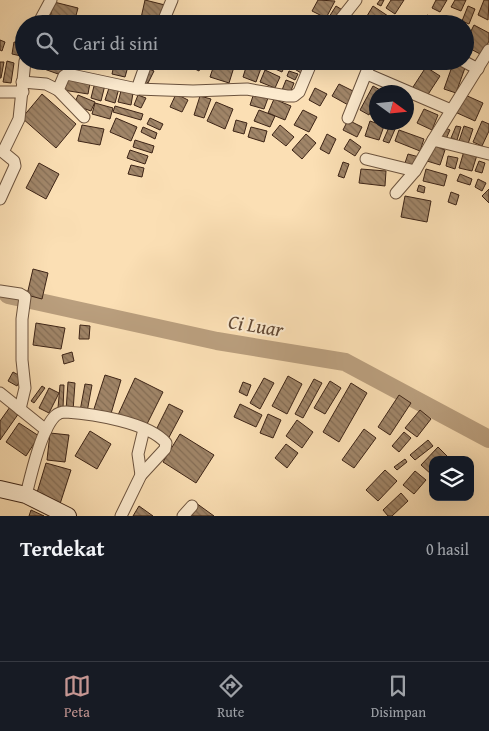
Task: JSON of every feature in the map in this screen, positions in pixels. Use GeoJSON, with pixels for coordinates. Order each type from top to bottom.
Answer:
{"type":"FeatureCollection","features":[{"type":"Feature","properties":{"kind":"street"},"geometry":{"type":"LineString","coordinates":[[42,15],[50,0]]}},
{"type":"Feature","properties":{"kind":"street"},"geometry":{"type":"LineString","coordinates":[[166,15],[172,0]]}},
{"type":"Feature","properties":{"kind":"street"},"geometry":{"type":"LineString","coordinates":[[344,15],[356,0]]}},
{"type":"Feature","properties":{"kind":"street"},"geometry":{"type":"LineString","coordinates":[[396,193],[415,171],[432,140],[489,50]]}},
{"type":"Feature","properties":{"kind":"street"},"geometry":{"type":"LineString","coordinates":[[474,67],[478,69]]}},
{"type":"Feature","properties":{"kind":"street"},"geometry":{"type":"LineString","coordinates":[[0,200],[15,166],[14,161],[4,152],[18,122],[24,70]]}},
{"type":"Feature","properties":{"kind":"street"},"geometry":{"type":"LineString","coordinates":[[137,89],[144,70]]}},
{"type":"Feature","properties":{"kind":"street"},"geometry":{"type":"LineString","coordinates":[[58,90],[64,76],[67,74],[137,89],[193,91],[247,89],[294,96],[299,92],[308,70]]}},
{"type":"Feature","properties":{"kind":"street"},"geometry":{"type":"LineString","coordinates":[[348,118],[368,70]]}},
{"type":"Feature","properties":{"kind":"street"},"geometry":{"type":"LineString","coordinates":[[367,74],[451,110]]}},
{"type":"Feature","properties":{"kind":"street"},"geometry":{"type":"LineString","coordinates":[[0,92],[46,84],[58,90],[84,117]]}},
{"type":"Feature","properties":{"kind":"street"},"geometry":{"type":"LineString","coordinates":[[432,140],[489,154]]}},
{"type":"Feature","properties":{"kind":"street"},"geometry":{"type":"LineString","coordinates":[[366,159],[415,171]]}},
{"type":"Feature","properties":{"kind":"street"},"geometry":{"type":"LineString","coordinates":[[0,290],[20,294],[25,297],[22,319],[25,388],[20,409]]}},
{"type":"Feature","properties":{"kind":"street"},"geometry":{"type":"LineString","coordinates":[[0,393],[46,430]]}},
{"type":"Feature","properties":{"kind":"street"},"geometry":{"type":"LineString","coordinates":[[26,494],[46,430],[56,415],[60,412],[66,412],[106,418],[136,425],[165,441],[166,446],[141,475],[121,516]]}},
{"type":"Feature","properties":{"kind":"street"},"geometry":{"type":"LineString","coordinates":[[141,475],[138,454],[144,429]]}},
{"type":"Feature","properties":{"kind":"street"},"geometry":{"type":"LineString","coordinates":[[0,489],[26,494],[68,516]]}},
{"type":"Feature","properties":{"kind":"street"},"geometry":{"type":"LineString","coordinates":[[183,516],[192,506]]}},
{"type":"Feature","properties":{"kind":"building"},"geometry":{"type":"Polygon","coordinates":[[[145,0],[165,5],[163,15],[142,15],[145,0]]]}},
{"type":"Feature","properties":{"kind":"building"},"geometry":{"type":"Polygon","coordinates":[[[318,0],[335,1],[328,15],[320,15],[312,11],[318,0]]]}},
{"type":"Feature","properties":{"kind":"building"},"geometry":{"type":"Polygon","coordinates":[[[380,0],[384,0],[381,6],[377,4],[380,0]]]}},
{"type":"Feature","properties":{"kind":"building"},"geometry":{"type":"Polygon","coordinates":[[[391,0],[404,0],[395,14],[386,8],[391,0]]]}},
{"type":"Feature","properties":{"kind":"building"},"geometry":{"type":"Polygon","coordinates":[[[436,0],[447,0],[440,12],[432,8],[436,0]]]}},
{"type":"Feature","properties":{"kind":"building"},"geometry":{"type":"Polygon","coordinates":[[[455,0],[466,0],[461,11],[451,7],[455,0]]]}},
{"type":"Feature","properties":{"kind":"building"},"geometry":{"type":"Polygon","coordinates":[[[484,0],[489,0],[488,20],[478,15],[484,0]]]}},
{"type":"Feature","properties":{"kind":"building"},"geometry":{"type":"Polygon","coordinates":[[[54,2],[78,8],[76,15],[51,15],[54,2]]]}},
{"type":"Feature","properties":{"kind":"building"},"geometry":{"type":"Polygon","coordinates":[[[336,6],[344,11],[342,15],[330,15],[336,6]]]}},
{"type":"Feature","properties":{"kind":"building"},"geometry":{"type":"Polygon","coordinates":[[[373,6],[386,15],[368,15],[373,6]]]}},
{"type":"Feature","properties":{"kind":"building"},"geometry":{"type":"Polygon","coordinates":[[[468,6],[475,9],[473,15],[464,15],[468,6]]]}},
{"type":"Feature","properties":{"kind":"building"},"geometry":{"type":"Polygon","coordinates":[[[474,25],[489,33],[489,41],[482,55],[474,51],[474,25]]]}},
{"type":"Feature","properties":{"kind":"building"},"geometry":{"type":"Polygon","coordinates":[[[0,40],[5,42],[2,51],[0,50],[0,40]]]}},
{"type":"Feature","properties":{"kind":"building"},"geometry":{"type":"Polygon","coordinates":[[[14,42],[15,42],[15,55],[12,54],[14,42]]]}},
{"type":"Feature","properties":{"kind":"building"},"geometry":{"type":"Polygon","coordinates":[[[7,61],[14,63],[11,83],[3,82],[7,61]]]}},
{"type":"Feature","properties":{"kind":"building"},"geometry":{"type":"Polygon","coordinates":[[[0,62],[4,62],[1,78],[0,78],[0,62]]]}},
{"type":"Feature","properties":{"kind":"building"},"geometry":{"type":"Polygon","coordinates":[[[47,70],[63,70],[61,75],[47,70]]]}},
{"type":"Feature","properties":{"kind":"building"},"geometry":{"type":"Polygon","coordinates":[[[113,70],[127,70],[125,77],[112,74],[113,70]]]}},
{"type":"Feature","properties":{"kind":"building"},"geometry":{"type":"Polygon","coordinates":[[[146,70],[154,71],[148,83],[142,79],[146,70]]]}},
{"type":"Feature","properties":{"kind":"building"},"geometry":{"type":"Polygon","coordinates":[[[212,70],[233,70],[229,83],[210,77],[212,70]]]}},
{"type":"Feature","properties":{"kind":"building"},"geometry":{"type":"Polygon","coordinates":[[[245,70],[260,70],[256,82],[243,77],[245,70]]]}},
{"type":"Feature","properties":{"kind":"building"},"geometry":{"type":"Polygon","coordinates":[[[265,70],[280,77],[275,88],[260,82],[265,70]]]}},
{"type":"Feature","properties":{"kind":"building"},"geometry":{"type":"Polygon","coordinates":[[[424,70],[431,70],[440,76],[427,96],[414,88],[414,85],[424,70]]]}},
{"type":"Feature","properties":{"kind":"building"},"geometry":{"type":"Polygon","coordinates":[[[451,70],[464,70],[456,93],[444,89],[451,70]]]}},
{"type":"Feature","properties":{"kind":"building"},"geometry":{"type":"Polygon","coordinates":[[[289,71],[298,74],[295,80],[287,76],[289,71]]]}},
{"type":"Feature","properties":{"kind":"building"},"geometry":{"type":"Polygon","coordinates":[[[65,78],[90,83],[88,94],[63,90],[65,78]]]}},
{"type":"Feature","properties":{"kind":"building"},"geometry":{"type":"Polygon","coordinates":[[[286,80],[294,83],[290,93],[282,90],[286,80]]]}},
{"type":"Feature","properties":{"kind":"building"},"geometry":{"type":"Polygon","coordinates":[[[95,82],[105,85],[101,101],[91,98],[95,82]]]}},
{"type":"Feature","properties":{"kind":"building"},"geometry":{"type":"Polygon","coordinates":[[[339,84],[357,93],[350,106],[332,96],[339,84]]]}},
{"type":"Feature","properties":{"kind":"building"},"geometry":{"type":"Polygon","coordinates":[[[110,85],[119,88],[115,103],[105,100],[110,85]]]}},
{"type":"Feature","properties":{"kind":"building"},"geometry":{"type":"Polygon","coordinates":[[[315,88],[327,94],[320,106],[309,100],[315,88]]]}},
{"type":"Feature","properties":{"kind":"building"},"geometry":{"type":"Polygon","coordinates":[[[121,91],[133,93],[131,105],[118,102],[121,91]]]}},
{"type":"Feature","properties":{"kind":"building"},"geometry":{"type":"Polygon","coordinates":[[[254,93],[268,98],[264,109],[250,105],[254,93]]]}},
{"type":"Feature","properties":{"kind":"building"},"geometry":{"type":"Polygon","coordinates":[[[369,93],[369,115],[360,110],[369,93]]]}},
{"type":"Feature","properties":{"kind":"building"},"geometry":{"type":"Polygon","coordinates":[[[42,94],[76,124],[56,148],[22,118],[42,94]]]}},
{"type":"Feature","properties":{"kind":"building"},"geometry":{"type":"Polygon","coordinates":[[[176,94],[188,100],[182,112],[170,107],[176,94]]]}},
{"type":"Feature","properties":{"kind":"building"},"geometry":{"type":"Polygon","coordinates":[[[463,94],[483,103],[475,121],[455,112],[463,94]]]}},
{"type":"Feature","properties":{"kind":"building"},"geometry":{"type":"Polygon","coordinates":[[[78,95],[95,102],[91,111],[74,105],[78,95]]]}},
{"type":"Feature","properties":{"kind":"building"},"geometry":{"type":"Polygon","coordinates":[[[138,95],[146,98],[141,108],[134,105],[138,95]]]}},
{"type":"Feature","properties":{"kind":"building"},"geometry":{"type":"Polygon","coordinates":[[[200,96],[211,99],[204,118],[194,115],[200,96]]]}},
{"type":"Feature","properties":{"kind":"building"},"geometry":{"type":"Polygon","coordinates":[[[274,99],[291,106],[285,120],[268,113],[274,99]]]}},
{"type":"Feature","properties":{"kind":"building"},"geometry":{"type":"Polygon","coordinates":[[[216,102],[233,109],[225,129],[207,121],[216,102]]]}},
{"type":"Feature","properties":{"kind":"building"},"geometry":{"type":"Polygon","coordinates":[[[95,103],[113,108],[110,119],[92,114],[95,103]]]}},
{"type":"Feature","properties":{"kind":"building"},"geometry":{"type":"Polygon","coordinates":[[[115,106],[143,114],[141,120],[113,112],[115,106]]]}},
{"type":"Feature","properties":{"kind":"building"},"geometry":{"type":"Polygon","coordinates":[[[424,109],[438,115],[432,130],[417,123],[424,109]]]}},
{"type":"Feature","properties":{"kind":"building"},"geometry":{"type":"Polygon","coordinates":[[[259,110],[275,116],[270,127],[254,121],[259,110]]]}},
{"type":"Feature","properties":{"kind":"building"},"geometry":{"type":"Polygon","coordinates":[[[303,110],[317,117],[309,132],[294,125],[303,110]]]}},
{"type":"Feature","properties":{"kind":"building"},"geometry":{"type":"Polygon","coordinates":[[[116,118],[137,127],[131,141],[110,132],[116,118]]]}},
{"type":"Feature","properties":{"kind":"building"},"geometry":{"type":"Polygon","coordinates":[[[150,118],[163,124],[160,130],[147,124],[150,118]]]}},
{"type":"Feature","properties":{"kind":"building"},"geometry":{"type":"Polygon","coordinates":[[[236,120],[247,123],[244,134],[233,131],[236,120]]]}},
{"type":"Feature","properties":{"kind":"building"},"geometry":{"type":"Polygon","coordinates":[[[348,120],[362,127],[357,137],[343,130],[348,120]]]}},
{"type":"Feature","properties":{"kind":"building"},"geometry":{"type":"Polygon","coordinates":[[[482,121],[489,124],[489,131],[482,146],[473,142],[482,121]]]}},
{"type":"Feature","properties":{"kind":"building"},"geometry":{"type":"Polygon","coordinates":[[[369,124],[369,130],[383,130],[379,140],[365,136],[369,124]]]}},
{"type":"Feature","properties":{"kind":"building"},"geometry":{"type":"Polygon","coordinates":[[[82,125],[104,129],[100,145],[78,141],[82,125]]]}},
{"type":"Feature","properties":{"kind":"building"},"geometry":{"type":"Polygon","coordinates":[[[280,125],[294,137],[286,146],[272,135],[280,125]]]}},
{"type":"Feature","properties":{"kind":"building"},"geometry":{"type":"Polygon","coordinates":[[[456,126],[461,127],[457,140],[451,138],[456,126]]]}},
{"type":"Feature","properties":{"kind":"building"},"geometry":{"type":"Polygon","coordinates":[[[464,126],[473,129],[468,144],[459,141],[464,126]]]}},
{"type":"Feature","properties":{"kind":"building"},"geometry":{"type":"Polygon","coordinates":[[[143,127],[157,133],[155,139],[141,132],[143,127]]]}},
{"type":"Feature","properties":{"kind":"building"},"geometry":{"type":"Polygon","coordinates":[[[251,127],[267,131],[264,142],[248,137],[251,127]]]}},
{"type":"Feature","properties":{"kind":"building"},"geometry":{"type":"Polygon","coordinates":[[[443,127],[450,130],[446,139],[439,136],[443,127]]]}},
{"type":"Feature","properties":{"kind":"building"},"geometry":{"type":"Polygon","coordinates":[[[388,130],[395,130],[389,143],[383,141],[388,130]]]}},
{"type":"Feature","properties":{"kind":"building"},"geometry":{"type":"Polygon","coordinates":[[[399,130],[424,139],[420,151],[395,141],[399,130]]]}},
{"type":"Feature","properties":{"kind":"building"},"geometry":{"type":"Polygon","coordinates":[[[306,134],[316,143],[302,159],[292,150],[306,134]]]}},
{"type":"Feature","properties":{"kind":"building"},"geometry":{"type":"Polygon","coordinates":[[[327,134],[336,139],[329,154],[320,149],[327,134]]]}},
{"type":"Feature","properties":{"kind":"building"},"geometry":{"type":"Polygon","coordinates":[[[350,139],[361,147],[355,156],[344,149],[350,139]]]}},
{"type":"Feature","properties":{"kind":"building"},"geometry":{"type":"Polygon","coordinates":[[[135,140],[154,146],[152,153],[133,147],[135,140]]]}},
{"type":"Feature","properties":{"kind":"building"},"geometry":{"type":"Polygon","coordinates":[[[433,145],[445,150],[440,165],[427,161],[433,145]]]}},
{"type":"Feature","properties":{"kind":"building"},"geometry":{"type":"Polygon","coordinates":[[[130,150],[148,156],[145,164],[127,158],[130,150]]]}},
{"type":"Feature","properties":{"kind":"building"},"geometry":{"type":"Polygon","coordinates":[[[464,151],[477,155],[472,171],[459,168],[464,151]]]}},
{"type":"Feature","properties":{"kind":"building"},"geometry":{"type":"Polygon","coordinates":[[[408,154],[419,157],[416,166],[405,163],[408,154]]]}},
{"type":"Feature","properties":{"kind":"building"},"geometry":{"type":"Polygon","coordinates":[[[448,156],[458,158],[455,169],[446,166],[448,156]]]}},
{"type":"Feature","properties":{"kind":"building"},"geometry":{"type":"Polygon","coordinates":[[[479,161],[485,163],[482,173],[475,171],[479,161]]]}},
{"type":"Feature","properties":{"kind":"building"},"geometry":{"type":"Polygon","coordinates":[[[343,162],[349,164],[344,178],[338,176],[343,162]]]}},
{"type":"Feature","properties":{"kind":"building"},"geometry":{"type":"Polygon","coordinates":[[[39,163],[59,174],[46,199],[26,188],[39,163]]]}},
{"type":"Feature","properties":{"kind":"building"},"geometry":{"type":"Polygon","coordinates":[[[131,165],[144,168],[142,177],[128,174],[131,165]]]}},
{"type":"Feature","properties":{"kind":"building"},"geometry":{"type":"Polygon","coordinates":[[[361,169],[386,171],[385,186],[359,183],[361,169]]]}},
{"type":"Feature","properties":{"kind":"building"},"geometry":{"type":"Polygon","coordinates":[[[426,169],[447,175],[444,186],[423,181],[426,169]]]}},
{"type":"Feature","properties":{"kind":"building"},"geometry":{"type":"Polygon","coordinates":[[[460,174],[472,179],[470,185],[457,181],[460,174]]]}},
{"type":"Feature","properties":{"kind":"building"},"geometry":{"type":"Polygon","coordinates":[[[478,179],[486,183],[482,191],[475,187],[478,179]]]}},
{"type":"Feature","properties":{"kind":"building"},"geometry":{"type":"Polygon","coordinates":[[[419,185],[425,187],[424,193],[417,191],[419,185]]]}},
{"type":"Feature","properties":{"kind":"building"},"geometry":{"type":"Polygon","coordinates":[[[489,189],[489,203],[482,196],[489,189]]]}},
{"type":"Feature","properties":{"kind":"building"},"geometry":{"type":"Polygon","coordinates":[[[451,192],[459,195],[456,205],[448,202],[451,192]]]}},
{"type":"Feature","properties":{"kind":"building"},"geometry":{"type":"Polygon","coordinates":[[[405,196],[431,201],[427,222],[401,217],[405,196]]]}},
{"type":"Feature","properties":{"kind":"building"},"geometry":{"type":"Polygon","coordinates":[[[33,269],[48,273],[42,299],[27,295],[33,269]]]}},
{"type":"Feature","properties":{"kind":"building"},"geometry":{"type":"Polygon","coordinates":[[[36,323],[65,328],[61,349],[33,345],[36,323]]]}},
{"type":"Feature","properties":{"kind":"building"},"geometry":{"type":"Polygon","coordinates":[[[80,325],[90,326],[89,339],[79,339],[80,325]]]}},
{"type":"Feature","properties":{"kind":"building"},"geometry":{"type":"Polygon","coordinates":[[[72,352],[74,361],[64,364],[62,355],[72,352]]]}},
{"type":"Feature","properties":{"kind":"building"},"geometry":{"type":"Polygon","coordinates":[[[13,372],[22,377],[17,386],[8,381],[13,372]]]}},
{"type":"Feature","properties":{"kind":"building"},"geometry":{"type":"Polygon","coordinates":[[[105,375],[121,380],[110,417],[93,412],[105,375]]]}},
{"type":"Feature","properties":{"kind":"building"},"geometry":{"type":"Polygon","coordinates":[[[288,376],[302,384],[287,414],[272,406],[288,376]]]}},
{"type":"Feature","properties":{"kind":"building"},"geometry":{"type":"Polygon","coordinates":[[[135,378],[163,392],[145,428],[118,415],[135,378]]]}},
{"type":"Feature","properties":{"kind":"building"},"geometry":{"type":"Polygon","coordinates":[[[264,378],[274,383],[260,409],[250,403],[264,378]]]}},
{"type":"Feature","properties":{"kind":"building"},"geometry":{"type":"Polygon","coordinates":[[[314,379],[322,383],[303,418],[295,414],[314,379]]]}},
{"type":"Feature","properties":{"kind":"building"},"geometry":{"type":"Polygon","coordinates":[[[330,381],[341,388],[325,414],[314,408],[330,381]]]}},
{"type":"Feature","properties":{"kind":"building"},"geometry":{"type":"Polygon","coordinates":[[[68,382],[75,383],[73,411],[66,411],[68,382]]]}},
{"type":"Feature","properties":{"kind":"building"},"geometry":{"type":"Polygon","coordinates":[[[243,382],[251,385],[247,396],[239,392],[243,382]]]}},
{"type":"Feature","properties":{"kind":"building"},"geometry":{"type":"Polygon","coordinates":[[[351,383],[367,393],[339,442],[323,432],[351,383]]]}},
{"type":"Feature","properties":{"kind":"building"},"geometry":{"type":"Polygon","coordinates":[[[85,384],[92,385],[87,412],[80,411],[85,384]]]}},
{"type":"Feature","properties":{"kind":"building"},"geometry":{"type":"Polygon","coordinates":[[[60,385],[64,385],[63,408],[58,408],[60,385]]]}},
{"type":"Feature","properties":{"kind":"building"},"geometry":{"type":"Polygon","coordinates":[[[42,386],[45,388],[34,403],[31,401],[42,386]]]}},
{"type":"Feature","properties":{"kind":"building"},"geometry":{"type":"Polygon","coordinates":[[[49,388],[59,393],[49,413],[39,408],[49,388]]]}},
{"type":"Feature","properties":{"kind":"building"},"geometry":{"type":"Polygon","coordinates":[[[399,395],[411,403],[390,435],[378,427],[399,395]]]}},
{"type":"Feature","properties":{"kind":"building"},"geometry":{"type":"Polygon","coordinates":[[[169,404],[183,411],[167,441],[154,434],[169,404]]]}},
{"type":"Feature","properties":{"kind":"building"},"geometry":{"type":"Polygon","coordinates":[[[240,404],[262,415],[256,427],[234,417],[240,404]]]}},
{"type":"Feature","properties":{"kind":"building"},"geometry":{"type":"Polygon","coordinates":[[[10,407],[19,413],[0,440],[0,421],[10,407]]]}},
{"type":"Feature","properties":{"kind":"building"},"geometry":{"type":"Polygon","coordinates":[[[420,410],[431,419],[417,437],[405,428],[420,410]]]}},
{"type":"Feature","properties":{"kind":"building"},"geometry":{"type":"Polygon","coordinates":[[[268,414],[281,420],[273,438],[260,433],[268,414]]]}},
{"type":"Feature","properties":{"kind":"building"},"geometry":{"type":"Polygon","coordinates":[[[297,420],[313,432],[302,448],[286,436],[297,420]]]}},
{"type":"Feature","properties":{"kind":"building"},"geometry":{"type":"Polygon","coordinates":[[[19,423],[39,436],[26,456],[6,442],[19,423]]]}},
{"type":"Feature","properties":{"kind":"building"},"geometry":{"type":"Polygon","coordinates":[[[364,429],[376,438],[354,468],[342,460],[364,429]]]}},
{"type":"Feature","properties":{"kind":"building"},"geometry":{"type":"Polygon","coordinates":[[[90,431],[111,444],[97,469],[75,456],[90,431]]]}},
{"type":"Feature","properties":{"kind":"building"},"geometry":{"type":"Polygon","coordinates":[[[404,432],[411,438],[399,452],[392,446],[404,432]]]}},
{"type":"Feature","properties":{"kind":"building"},"geometry":{"type":"Polygon","coordinates":[[[50,433],[69,435],[65,462],[47,460],[50,433]]]}},
{"type":"Feature","properties":{"kind":"building"},"geometry":{"type":"Polygon","coordinates":[[[180,434],[214,455],[196,483],[163,462],[180,434]]]}},
{"type":"Feature","properties":{"kind":"building"},"geometry":{"type":"Polygon","coordinates":[[[428,440],[433,446],[415,460],[410,455],[428,440]]]}},
{"type":"Feature","properties":{"kind":"building"},"geometry":{"type":"Polygon","coordinates":[[[286,444],[298,453],[287,468],[275,458],[286,444]]]}},
{"type":"Feature","properties":{"kind":"building"},"geometry":{"type":"Polygon","coordinates":[[[438,447],[447,456],[430,456],[438,447]]]}},
{"type":"Feature","properties":{"kind":"building"},"geometry":{"type":"Polygon","coordinates":[[[429,457],[429,472],[421,465],[429,457]]]}},
{"type":"Feature","properties":{"kind":"building"},"geometry":{"type":"Polygon","coordinates":[[[405,459],[407,462],[397,470],[394,467],[405,459]]]}},
{"type":"Feature","properties":{"kind":"building"},"geometry":{"type":"Polygon","coordinates":[[[46,463],[71,470],[60,504],[36,496],[46,463]]]}},
{"type":"Feature","properties":{"kind":"building"},"geometry":{"type":"Polygon","coordinates":[[[385,470],[397,481],[378,501],[366,490],[385,470]]]}},
{"type":"Feature","properties":{"kind":"building"},"geometry":{"type":"Polygon","coordinates":[[[415,471],[426,480],[414,494],[403,485],[415,471]]]}},
{"type":"Feature","properties":{"kind":"building"},"geometry":{"type":"Polygon","coordinates":[[[401,493],[408,501],[392,516],[388,516],[383,510],[401,493]]]}},
{"type":"Feature","properties":{"kind":"building"},"geometry":{"type":"Polygon","coordinates":[[[196,503],[214,516],[187,516],[196,503]]]}},
{"type":"Feature","properties":{"kind":"building"},"geometry":{"type":"Polygon","coordinates":[[[139,506],[153,516],[133,516],[139,506]]]}},
{"type":"Feature","properties":{"kind":"building"},"geometry":{"type":"Polygon","coordinates":[[[31,510],[44,516],[29,516],[31,510]]]}},
{"type":"Feature","properties":{"kind":"waterway","name":"Ci Luar"},"geometry":{"type":"LineString","coordinates":[[8,295],[217,341],[345,362],[489,439]]}}]}
